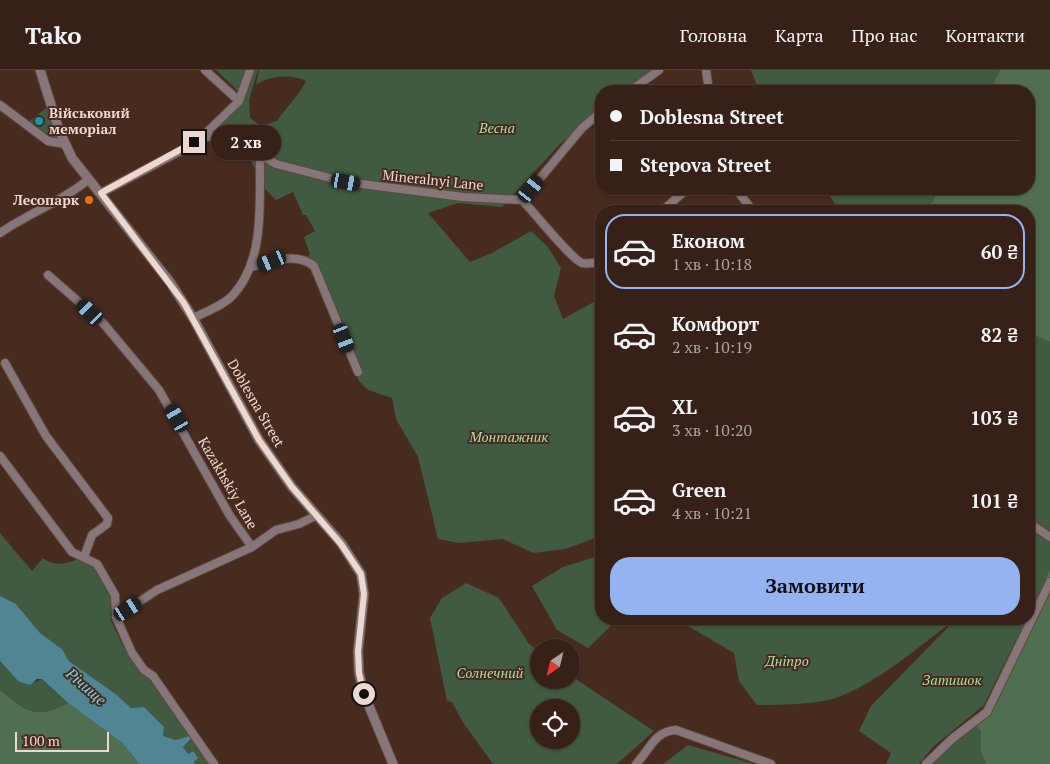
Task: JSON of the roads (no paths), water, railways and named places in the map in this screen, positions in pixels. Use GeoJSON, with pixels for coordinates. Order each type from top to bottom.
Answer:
{"type":"FeatureCollection","features":[{"type":"Feature","properties":{"kind":"street","name":"Doblesna Street"},"geometry":{"type":"LineString","coordinates":[[40,70],[65,144],[89,179],[170,282],[193,318],[259,440],[316,516],[341,544],[361,574],[364,594],[358,651],[359,673],[364,694],[393,764]]}},
{"type":"Feature","properties":{"kind":"street"},"geometry":{"type":"LineString","coordinates":[[205,70],[239,101]]}},
{"type":"Feature","properties":{"kind":"street"},"geometry":{"type":"LineString","coordinates":[[101,193],[186,148],[202,136],[239,101],[250,70]]}},
{"type":"Feature","properties":{"kind":"street"},"geometry":{"type":"LineString","coordinates":[[638,85],[659,70]]}},
{"type":"Feature","properties":{"kind":"street"},"geometry":{"type":"LineString","coordinates":[[706,70],[708,85]]}},
{"type":"Feature","properties":{"kind":"street"},"geometry":{"type":"LineString","coordinates":[[0,105],[48,141],[65,144]]}},
{"type":"Feature","properties":{"kind":"street"},"geometry":{"type":"LineString","coordinates":[[595,117],[582,128],[522,200],[569,252],[582,262],[595,262]]}},
{"type":"Feature","properties":{"kind":"street","name":"Mineralnyi Lane"},"geometry":{"type":"LineString","coordinates":[[202,136],[240,140],[252,144],[260,154],[276,164],[346,182],[463,197],[522,200]]}},
{"type":"Feature","properties":{"kind":"street"},"geometry":{"type":"LineString","coordinates":[[193,318],[232,296],[251,267],[258,230],[260,154]]}},
{"type":"Feature","properties":{"kind":"street"},"geometry":{"type":"LineString","coordinates":[[0,233],[46,204],[73,192],[89,179]]}},
{"type":"Feature","properties":{"kind":"street"},"geometry":{"type":"LineString","coordinates":[[669,205],[680,195]]}},
{"type":"Feature","properties":{"kind":"street"},"geometry":{"type":"LineString","coordinates":[[741,195],[748,205]]}},
{"type":"Feature","properties":{"kind":"street"},"geometry":{"type":"LineString","coordinates":[[251,267],[285,258],[300,259],[314,266],[358,372]]}},
{"type":"Feature","properties":{"kind":"street","name":"Kazakhskiy Lane"},"geometry":{"type":"LineString","coordinates":[[48,274],[102,323],[159,390],[230,516],[252,547]]}},
{"type":"Feature","properties":{"kind":"street"},"geometry":{"type":"LineString","coordinates":[[5,363],[46,436],[108,518],[106,524],[92,535],[84,557]]}},
{"type":"Feature","properties":{"kind":"street"},"geometry":{"type":"LineString","coordinates":[[0,456],[72,552],[97,564],[115,595],[116,617],[132,653],[144,670],[153,676],[214,764]]}},
{"type":"Feature","properties":{"kind":"street","name":"Kazakhskiy Lane"},"geometry":{"type":"LineString","coordinates":[[116,617],[157,590],[252,547],[276,530],[299,524],[316,516]]}},
{"type":"Feature","properties":{"kind":"street"},"geometry":{"type":"LineString","coordinates":[[1035,527],[1050,537]]}},
{"type":"Feature","properties":{"kind":"street"},"geometry":{"type":"LineString","coordinates":[[1035,613],[1050,582]]}},
{"type":"Feature","properties":{"kind":"street"},"geometry":{"type":"LineString","coordinates":[[926,764],[953,738],[987,712],[1029,625]]}},
{"type":"Feature","properties":{"kind":"street"},"geometry":{"type":"LineString","coordinates":[[636,764],[647,753],[658,734],[667,730],[676,730],[771,764]]}},
{"type":"Feature","properties":{"kind":"water","name":"Річище"},"geometry":{"type":"Polygon","coordinates":[[[0,596],[16,604],[40,633],[62,649],[69,661],[117,695],[131,708],[144,707],[164,727],[163,736],[176,740],[190,736],[191,739],[183,747],[188,754],[193,751],[198,758],[194,762],[195,764],[139,764],[122,743],[68,703],[42,679],[37,679],[30,685],[18,681],[0,661],[0,596]]]}},
{"type":"Feature","properties":{"kind":"place","name":"Військовий меморіал"},"geometry":{"type":"Point","coordinates":[39,121]}},
{"type":"Feature","properties":{"kind":"place","name":"Лесопарк"},"geometry":{"type":"Point","coordinates":[89,200]}},
{"type":"Feature","properties":{"kind":"park label","name":"Весна"},"geometry":{"type":"Point","coordinates":[497,128]}},
{"type":"Feature","properties":{"kind":"park label","name":"Монтажник"},"geometry":{"type":"Point","coordinates":[509,437]}},
{"type":"Feature","properties":{"kind":"park label","name":"Дніпро"},"geometry":{"type":"Point","coordinates":[787,661]}},
{"type":"Feature","properties":{"kind":"park label","name":"Солнечний"},"geometry":{"type":"Point","coordinates":[490,673]}},
{"type":"Feature","properties":{"kind":"park label","name":"Затишок"},"geometry":{"type":"Point","coordinates":[952,680]}}]}
